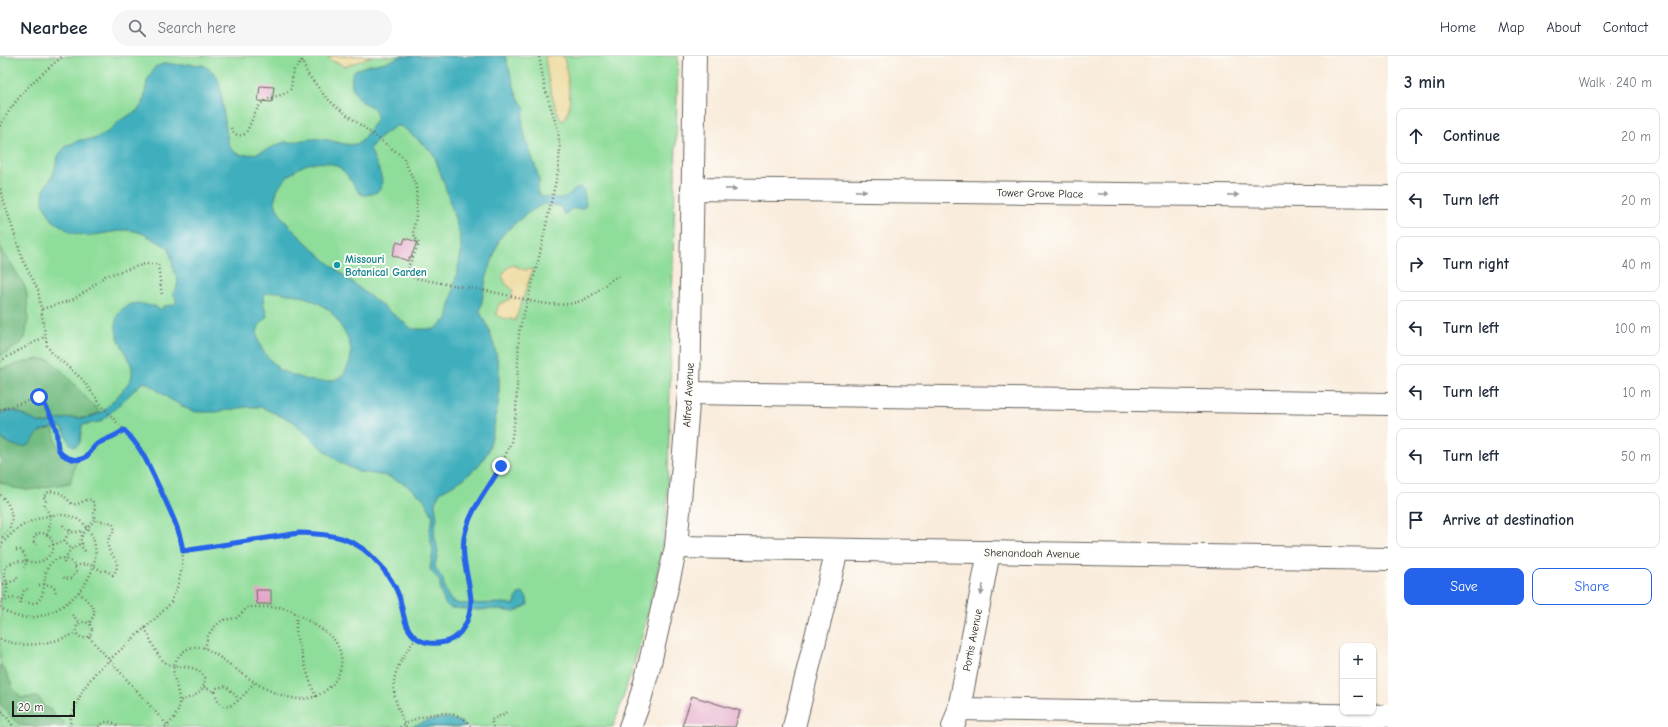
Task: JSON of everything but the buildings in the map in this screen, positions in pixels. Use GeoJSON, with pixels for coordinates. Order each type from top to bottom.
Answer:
{"type":"FeatureCollection","features":[{"type":"Feature","properties":{"kind":"street","name":"Alfred Avenue"},"geometry":{"type":"LineString","coordinates":[[630,727],[639,703],[649,667],[676,547],[689,393],[695,56]]}},
{"type":"Feature","properties":{"kind":"street","name":"Tower Grove Place"},"geometry":{"type":"LineString","coordinates":[[692,189],[1388,197]]}},
{"type":"Feature","properties":{"kind":"street"},"geometry":{"type":"LineString","coordinates":[[689,393],[1388,404]]}},
{"type":"Feature","properties":{"kind":"street","name":"Shenandoah Avenue"},"geometry":{"type":"LineString","coordinates":[[676,547],[1388,559]]}},
{"type":"Feature","properties":{"kind":"street"},"geometry":{"type":"LineString","coordinates":[[794,727],[837,550]]}},
{"type":"Feature","properties":{"kind":"street","name":"Portis Avenue"},"geometry":{"type":"LineString","coordinates":[[956,718],[989,552]]}},
{"type":"Feature","properties":{"kind":"street"},"geometry":{"type":"LineString","coordinates":[[956,718],[1388,716]]}},
{"type":"Feature","properties":{"kind":"path"},"geometry":{"type":"LineString","coordinates":[[0,126],[11,107],[33,82],[63,56]]}},
{"type":"Feature","properties":{"kind":"path"},"geometry":{"type":"LineString","coordinates":[[302,56],[302,61],[307,73],[324,95],[364,128],[403,157],[416,186],[417,211],[413,233],[419,244],[409,265],[408,272],[411,277],[555,305],[576,303],[595,295],[610,279],[620,275]]}},
{"type":"Feature","properties":{"kind":"path"},"geometry":{"type":"LineString","coordinates":[[183,551],[299,533],[317,534],[346,539],[369,552],[389,576],[399,596],[406,626],[416,638],[429,643],[447,642],[462,631],[470,612],[471,602],[464,564],[464,539],[472,514],[501,466],[511,442],[516,413],[518,332],[538,262],[558,171],[560,150],[558,130],[545,89],[539,56]]}},
{"type":"Feature","properties":{"kind":"path"},"geometry":{"type":"LineString","coordinates":[[231,128],[234,134],[245,134],[254,114],[262,103],[266,100],[282,95],[291,89],[293,71],[302,61]]}},
{"type":"Feature","properties":{"kind":"path"},"geometry":{"type":"LineString","coordinates":[[0,189],[23,261],[38,290],[42,309],[44,337],[47,346],[52,353],[82,379],[102,406],[141,449],[177,526],[183,551],[182,568],[178,585],[170,604],[96,672],[82,691],[71,718],[70,727]]}},
{"type":"Feature","properties":{"kind":"path"},"geometry":{"type":"LineString","coordinates":[[42,309],[72,300],[88,290],[105,276],[145,264],[158,264],[162,296]]}},
{"type":"Feature","properties":{"kind":"path"},"geometry":{"type":"LineString","coordinates":[[0,361],[44,337]]}},
{"type":"Feature","properties":{"kind":"path"},"geometry":{"type":"LineString","coordinates":[[0,410],[39,397],[44,403],[56,428],[57,442],[62,455],[75,460],[86,457],[99,443],[116,436],[124,430]]}},
{"type":"Feature","properties":{"kind":"path"},"geometry":{"type":"LineString","coordinates":[[47,535],[50,524],[50,516],[48,510],[44,507],[46,500],[43,496],[47,492],[54,491],[61,494],[72,504],[79,504],[85,500],[92,500],[95,506],[95,520]]}},
{"type":"Feature","properties":{"kind":"path"},"geometry":{"type":"LineString","coordinates":[[0,494],[7,501],[12,514],[8,534],[0,547]]}},
{"type":"Feature","properties":{"kind":"path"},"geometry":{"type":"LineString","coordinates":[[0,539],[26,524],[50,516],[64,515],[70,516],[82,522],[87,527],[94,538],[96,550],[94,566],[79,592],[62,606],[47,614],[22,618],[14,616],[0,607]]}},
{"type":"Feature","properties":{"kind":"path"},"geometry":{"type":"LineString","coordinates":[[63,525],[70,532],[76,532],[84,530],[95,520]]}},
{"type":"Feature","properties":{"kind":"path"},"geometry":{"type":"LineString","coordinates":[[75,566],[84,564],[94,566],[101,571],[108,571],[113,575],[117,566],[117,562],[109,551],[107,544],[109,537],[114,532],[115,526],[109,521],[102,522],[95,520]]}},
{"type":"Feature","properties":{"kind":"path"},"geometry":{"type":"LineString","coordinates":[[49,546],[64,541],[72,527]]}},
{"type":"Feature","properties":{"kind":"path"},"geometry":{"type":"LineString","coordinates":[[84,530],[81,543],[82,549],[86,552]]}},
{"type":"Feature","properties":{"kind":"path"},"geometry":{"type":"LineString","coordinates":[[1,602],[7,592],[7,583],[4,575],[5,568],[13,563],[37,563],[48,558],[53,549],[53,545],[47,535],[41,533],[35,535],[33,540],[37,545]]}},
{"type":"Feature","properties":{"kind":"path"},"geometry":{"type":"LineString","coordinates":[[64,541],[71,549]]}},
{"type":"Feature","properties":{"kind":"path"},"geometry":{"type":"LineString","coordinates":[[64,563],[71,549],[85,542]]}},
{"type":"Feature","properties":{"kind":"path"},"geometry":{"type":"LineString","coordinates":[[16,550],[20,549],[23,552],[26,562],[24,568]]}},
{"type":"Feature","properties":{"kind":"path"},"geometry":{"type":"LineString","coordinates":[[48,558],[52,563]]}},
{"type":"Feature","properties":{"kind":"path"},"geometry":{"type":"LineString","coordinates":[[1,602],[14,598],[22,599],[31,603],[37,602],[43,594],[46,572],[52,563],[57,559],[71,561],[75,566],[76,572],[74,576],[65,579],[63,575]]}},
{"type":"Feature","properties":{"kind":"path"},"geometry":{"type":"LineString","coordinates":[[3,584],[15,582],[17,577]]}},
{"type":"Feature","properties":{"kind":"path"},"geometry":{"type":"LineString","coordinates":[[39,585],[44,584],[54,588],[56,592],[55,595]]}},
{"type":"Feature","properties":{"kind":"path"},"geometry":{"type":"LineString","coordinates":[[20,603],[24,591],[29,590]]}},
{"type":"Feature","properties":{"kind":"path"},"geometry":{"type":"LineString","coordinates":[[79,592],[94,608],[94,615],[89,624]]}},
{"type":"Feature","properties":{"kind":"path"},"geometry":{"type":"LineString","coordinates":[[89,637],[110,659],[167,726],[177,713],[179,701],[173,677],[174,665],[176,660],[184,651],[196,646],[205,648],[254,682],[270,691],[292,698],[309,699],[316,697],[329,688],[336,680],[340,671],[341,660],[335,641],[297,614],[284,607],[251,606],[246,608],[237,618],[220,621],[208,635],[205,648]]}},
{"type":"Feature","properties":{"kind":"path"},"geometry":{"type":"LineString","coordinates":[[297,614],[295,633],[297,644],[303,660],[307,678],[316,697]]}},
{"type":"Feature","properties":{"kind":"path"},"geometry":{"type":"LineString","coordinates":[[72,615],[81,623],[89,624]]}},
{"type":"Feature","properties":{"kind":"path"},"geometry":{"type":"LineString","coordinates":[[81,623],[77,627],[77,633],[82,638],[89,637]]}},
{"type":"Feature","properties":{"kind":"path"},"geometry":{"type":"LineString","coordinates":[[89,624],[92,631],[89,637]]}},
{"type":"Feature","properties":{"kind":"path"},"geometry":{"type":"LineString","coordinates":[[145,628],[160,657],[169,664],[188,666],[202,673],[205,678],[204,687],[199,694],[179,701]]}},
{"type":"Feature","properties":{"kind":"path"},"geometry":{"type":"LineString","coordinates":[[0,639],[11,643],[33,645],[45,643],[77,633]]}},
{"type":"Feature","properties":{"kind":"path"},"geometry":{"type":"LineString","coordinates":[[405,726],[395,702],[394,681],[401,660],[416,638]]}},
{"type":"Feature","properties":{"kind":"path"},"geometry":{"type":"LineString","coordinates":[[215,692],[220,705],[224,706],[234,704],[254,682]]}},
{"type":"Feature","properties":{"kind":"path"},"geometry":{"type":"LineString","coordinates":[[215,692],[217,688],[226,686],[239,699]]}},
{"type":"Feature","properties":{"kind":"path"},"geometry":{"type":"LineString","coordinates":[[204,687],[215,692]]}},
{"type":"Feature","properties":{"kind":"path"},"geometry":{"type":"LineString","coordinates":[[0,708],[6,714],[14,727]]}},
{"type":"Feature","properties":{"kind":"path"},"geometry":{"type":"LineString","coordinates":[[493,727],[491,720],[508,712]]}},
{"type":"Feature","properties":{"kind":"path"},"geometry":{"type":"LineString","coordinates":[[400,727],[429,715],[447,714],[458,715],[467,721],[471,727]]}},
{"type":"Feature","properties":{"kind":"path"},"geometry":{"type":"LineString","coordinates":[[99,727],[102,723],[108,721],[120,727]]}},
{"type":"Feature","properties":{"kind":"green space","name":"Missouri Botanical Garden"},"geometry":{"type":"Polygon","coordinates":[[[0,56],[678,56],[666,519],[651,602],[630,678],[613,727],[0,727],[0,56]]]}},
{"type":"Feature","properties":{"kind":"green space"},"geometry":{"type":"Polygon","coordinates":[[[0,246],[24,285],[27,294],[28,319],[25,338],[19,345],[0,356],[0,246]]]}},
{"type":"Feature","properties":{"kind":"green space"},"geometry":{"type":"Polygon","coordinates":[[[37,359],[51,360],[100,412],[87,418],[72,418],[48,424],[36,422],[20,413],[0,414],[0,369],[37,359]]]}},
{"type":"Feature","properties":{"kind":"green space"},"geometry":{"type":"Polygon","coordinates":[[[53,428],[57,444],[61,451],[77,458],[70,483],[28,490],[14,488],[0,482],[0,437],[6,442],[53,428]]]}},
{"type":"Feature","properties":{"kind":"green space"},"geometry":{"type":"Polygon","coordinates":[[[0,664],[5,670],[13,688],[21,698],[36,697],[40,699],[43,706],[50,709],[55,717],[64,722],[63,727],[26,725],[15,721],[0,704],[0,664]]]}},
{"type":"Feature","properties":{"kind":"sand"},"geometry":{"type":"Polygon","coordinates":[[[329,56],[372,56],[344,67],[339,63],[331,61],[329,56]]]}},
{"type":"Feature","properties":{"kind":"sand"},"geometry":{"type":"Polygon","coordinates":[[[545,56],[564,56],[570,99],[567,115],[563,121],[555,107],[545,56]]]}},
{"type":"Feature","properties":{"kind":"sand"},"geometry":{"type":"Polygon","coordinates":[[[513,265],[525,270],[533,269],[515,321],[501,318],[496,314],[499,304],[507,301],[512,295],[512,289],[506,284],[502,276],[507,268],[513,265]]]}},
{"type":"Feature","properties":{"kind":"water"},"geometry":{"type":"Polygon","coordinates":[[[401,56],[505,56],[517,96],[525,108],[523,115],[524,130],[539,180],[537,189],[538,192],[544,197],[563,198],[579,187],[582,188],[584,192],[586,204],[583,208],[571,209],[566,214],[560,206],[543,204],[525,215],[504,233],[499,240],[486,279],[480,312],[488,327],[499,368],[499,399],[492,437],[488,452],[479,465],[465,478],[440,492],[435,503],[437,518],[434,533],[438,551],[435,566],[443,579],[445,590],[451,601],[460,604],[504,603],[514,605],[518,594],[523,593],[527,598],[528,605],[514,612],[493,609],[479,610],[451,608],[445,604],[440,590],[440,582],[430,569],[433,551],[429,532],[433,518],[423,498],[405,484],[387,476],[359,472],[341,463],[317,444],[294,422],[261,407],[246,407],[216,412],[191,411],[168,398],[149,384],[143,382],[104,419],[99,422],[82,425],[80,443],[75,447],[70,444],[63,429],[56,425],[53,428],[40,431],[30,444],[22,447],[6,442],[0,437],[0,414],[6,411],[16,412],[37,422],[49,423],[56,420],[88,418],[103,410],[124,389],[132,375],[130,362],[117,334],[116,326],[119,313],[127,306],[135,303],[156,306],[157,309],[163,309],[163,306],[173,305],[176,302],[176,298],[173,294],[177,287],[178,280],[174,272],[169,248],[144,234],[135,231],[126,230],[87,236],[72,233],[52,220],[43,203],[43,195],[45,187],[53,175],[58,156],[66,146],[80,140],[94,139],[108,132],[119,121],[138,110],[144,101],[147,81],[155,67],[166,63],[179,65],[203,65],[217,77],[220,86],[228,142],[232,150],[238,154],[254,154],[286,141],[288,143],[304,140],[325,139],[346,144],[356,144],[361,142],[377,118],[375,110],[371,106],[361,101],[354,91],[351,80],[353,72],[365,67],[401,56]],[[396,126],[382,135],[370,148],[379,170],[382,185],[379,190],[373,194],[362,195],[340,168],[328,163],[314,163],[296,170],[281,184],[275,202],[283,218],[291,228],[359,288],[412,329],[435,329],[447,319],[461,254],[459,232],[434,155],[404,128],[396,126]],[[279,292],[265,294],[263,302],[267,316],[259,326],[257,333],[262,349],[269,359],[277,366],[277,369],[313,381],[328,381],[343,375],[350,362],[351,350],[348,339],[334,316],[319,303],[310,299],[279,292]]]}},
{"type":"Feature","properties":{"kind":"water"},"geometry":{"type":"Polygon","coordinates":[[[448,718],[461,722],[466,727],[411,727],[429,720],[448,718]]]}},
{"type":"Feature","properties":{"kind":"place","name":"Missouri Botanical Garden"},"geometry":{"type":"Point","coordinates":[337,265]}},
{"type":"Feature","properties":{"kind":"route"},"geometry":{"type":"LineString","coordinates":[[39,397],[44,403],[56,428],[59,451],[66,457],[75,460],[82,459],[86,457],[99,443],[116,436],[124,430],[131,437],[141,449],[147,460],[171,512],[182,539],[183,551],[299,533],[317,534],[346,539],[369,552],[389,576],[399,596],[406,626],[416,638],[429,643],[447,642],[462,631],[466,623],[470,612],[471,602],[464,564],[464,539],[467,527],[477,503],[501,466]]}}]}
